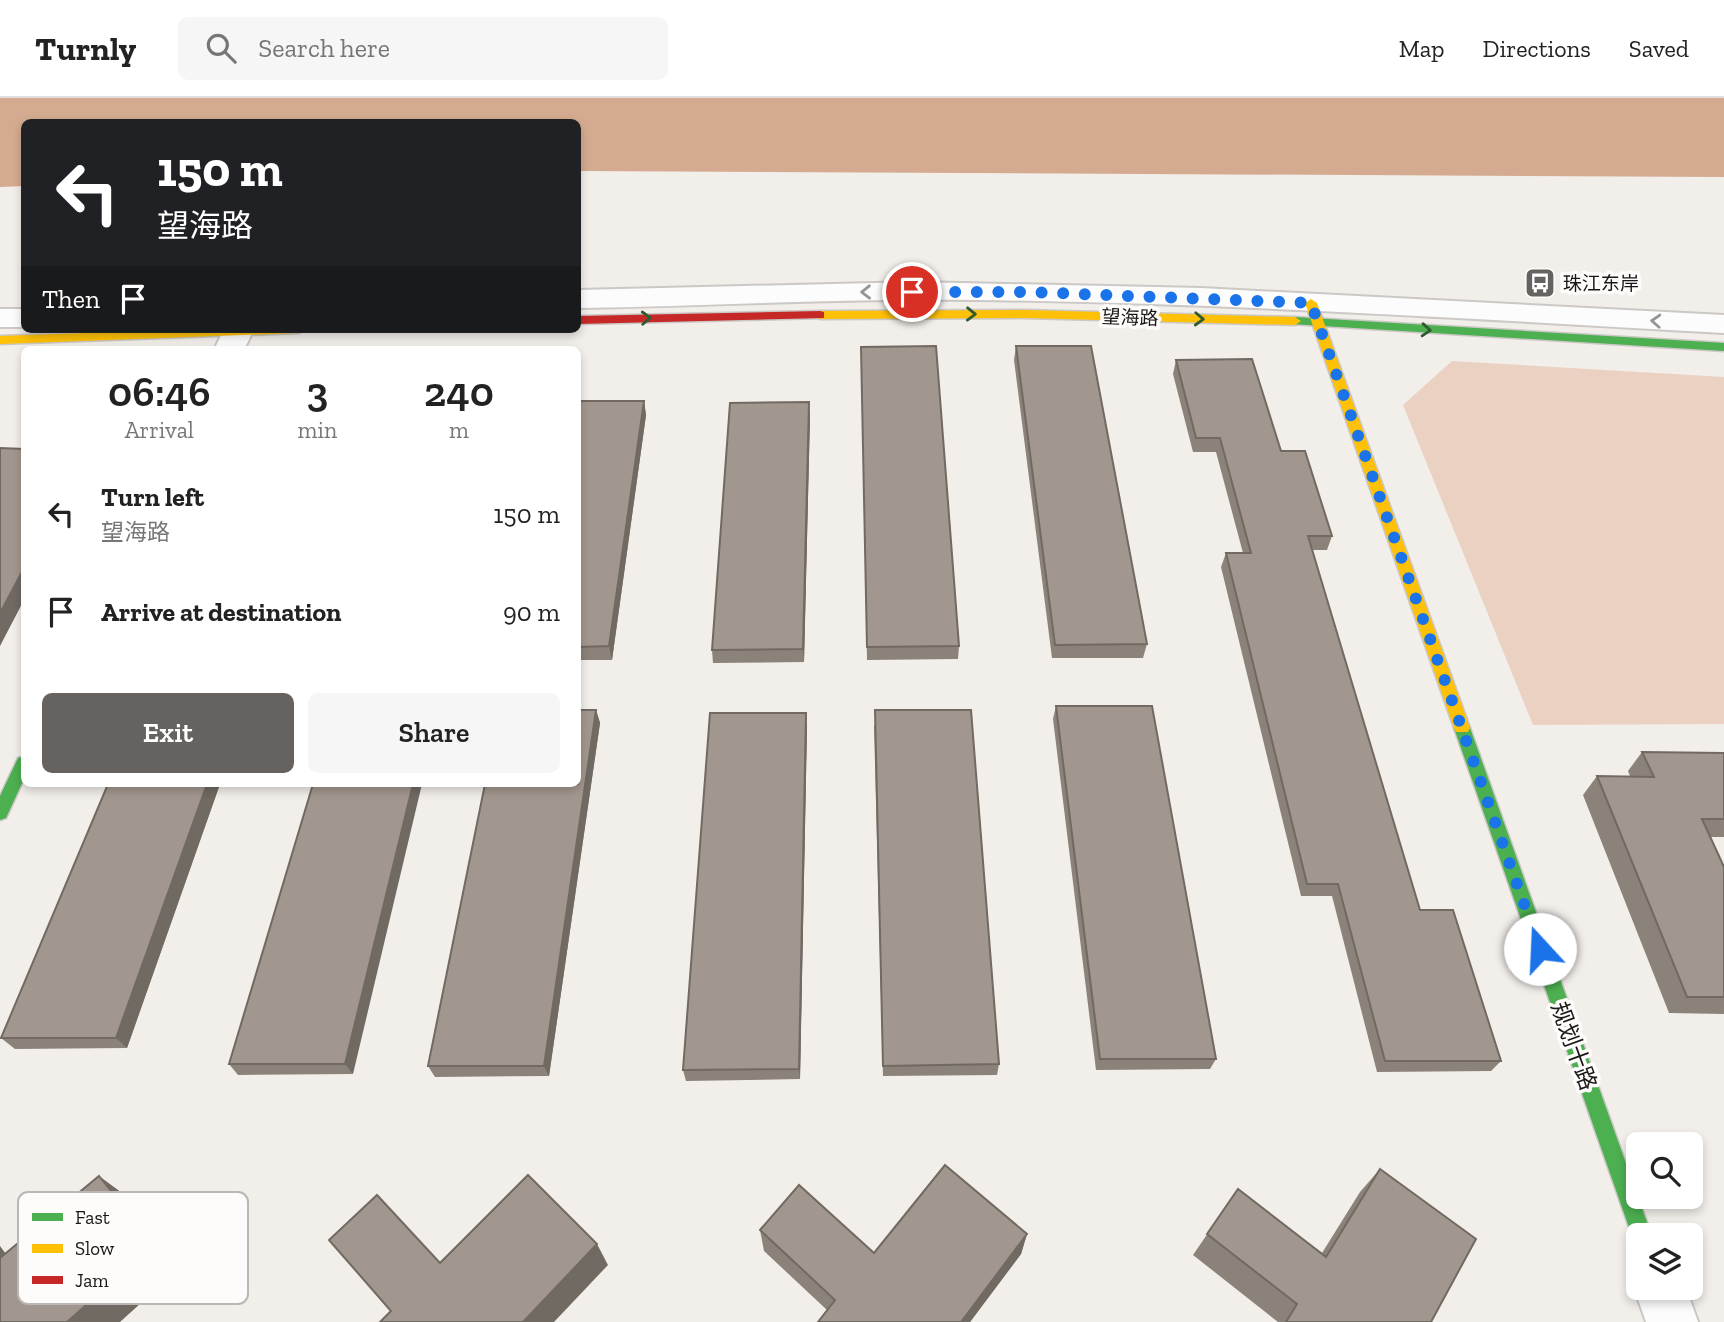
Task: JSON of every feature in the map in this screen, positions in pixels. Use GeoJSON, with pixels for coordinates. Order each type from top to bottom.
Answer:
{"type":"FeatureCollection","features":[{"type":"Feature","properties":{"kind":"street","name":"望海路"},"geometry":{"type":"LineString","coordinates":[[581,299],[765,293],[1028,292],[1724,346]]}},
{"type":"Feature","properties":{"kind":"street","name":"望海路"},"geometry":{"type":"LineString","coordinates":[[581,320],[916,313],[1314,313],[1724,324]]}},
{"type":"Feature","properties":{"kind":"street","name":"规划十路"},"geometry":{"type":"LineString","coordinates":[[1314,313],[1637,1223]]}},
{"type":"Feature","properties":{"kind":"street"},"geometry":{"type":"LineString","coordinates":[[0,318],[21,318]]}},
{"type":"Feature","properties":{"kind":"street"},"geometry":{"type":"LineString","coordinates":[[0,340],[236,337],[268,333]]}},
{"type":"Feature","properties":{"kind":"street"},"geometry":{"type":"LineString","coordinates":[[0,813],[21,769]]}},
{"type":"Feature","properties":{"kind":"street"},"geometry":{"type":"LineString","coordinates":[[1664,1300],[1672,1322]]}},
{"type":"Feature","properties":{"kind":"shaded area"},"geometry":{"type":"Polygon","coordinates":[[[0,98],[1724,98],[1724,177],[581,171],[581,119],[21,119],[21,186],[0,187],[0,98]]]}},
{"type":"Feature","properties":{"kind":"shaded area"},"geometry":{"type":"Polygon","coordinates":[[[1452,361],[1724,377],[1724,724],[1533,725],[1403,405],[1452,361]]]}},
{"type":"Feature","properties":{"kind":"building"},"geometry":{"type":"Polygon","coordinates":[[[936,346],[959,646],[867,647],[861,347],[936,346]]]}},
{"type":"Feature","properties":{"kind":"building"},"geometry":{"type":"Polygon","coordinates":[[[1016,346],[1091,346],[1147,644],[1055,645],[1016,346]]]}},
{"type":"Feature","properties":{"kind":"building"},"geometry":{"type":"Polygon","coordinates":[[[1252,359],[1281,451],[1305,451],[1332,536],[1308,536],[1420,910],[1453,910],[1501,1061],[1385,1061],[1338,884],[1307,884],[1226,553],[1251,553],[1220,438],[1196,438],[1176,360],[1252,359]]]}},
{"type":"Feature","properties":{"kind":"building"},"geometry":{"type":"Polygon","coordinates":[[[581,401],[644,401],[609,646],[581,647],[581,401]]]}},
{"type":"Feature","properties":{"kind":"building"},"geometry":{"type":"Polygon","coordinates":[[[809,402],[803,649],[712,650],[730,403],[809,402]]]}},
{"type":"Feature","properties":{"kind":"building"},"geometry":{"type":"Polygon","coordinates":[[[0,448],[21,449],[21,574],[0,613],[0,448]]]}},
{"type":"Feature","properties":{"kind":"building"},"geometry":{"type":"Polygon","coordinates":[[[1056,706],[1152,706],[1216,1059],[1100,1059],[1056,706]]]}},
{"type":"Feature","properties":{"kind":"building"},"geometry":{"type":"Polygon","coordinates":[[[581,710],[596,710],[544,1066],[428,1066],[484,787],[581,787],[581,710]]]}},
{"type":"Feature","properties":{"kind":"building"},"geometry":{"type":"Polygon","coordinates":[[[875,710],[971,710],[999,1064],[883,1066],[875,710]]]}},
{"type":"Feature","properties":{"kind":"building"},"geometry":{"type":"Polygon","coordinates":[[[710,713],[806,713],[799,1069],[683,1070],[710,713]]]}},
{"type":"Feature","properties":{"kind":"building"},"geometry":{"type":"Polygon","coordinates":[[[1642,752],[1724,753],[1724,819],[1702,819],[1724,867],[1724,997],[1687,997],[1597,776],[1654,777],[1642,752]]]}},
{"type":"Feature","properties":{"kind":"building"},"geometry":{"type":"Polygon","coordinates":[[[107,787],[206,787],[116,1038],[1,1038],[107,787]]]}},
{"type":"Feature","properties":{"kind":"building"},"geometry":{"type":"Polygon","coordinates":[[[312,787],[412,787],[345,1064],[229,1064],[312,787]]]}},
{"type":"Feature","properties":{"kind":"building"},"geometry":{"type":"Polygon","coordinates":[[[945,1165],[1027,1234],[961,1322],[818,1322],[835,1300],[760,1230],[799,1185],[874,1253],[945,1165]]]}},
{"type":"Feature","properties":{"kind":"building"},"geometry":{"type":"Polygon","coordinates":[[[1380,1169],[1476,1239],[1431,1322],[1286,1322],[1297,1304],[1207,1234],[1238,1189],[1326,1257],[1380,1169]]]}},
{"type":"Feature","properties":{"kind":"building"},"geometry":{"type":"Polygon","coordinates":[[[528,1175],[597,1244],[523,1322],[380,1322],[391,1311],[329,1240],[377,1195],[440,1263],[528,1175]]]}},
{"type":"Feature","properties":{"kind":"building"},"geometry":{"type":"Polygon","coordinates":[[[99,1176],[112,1192],[80,1192],[99,1176]]]}},
{"type":"Feature","properties":{"kind":"building"},"geometry":{"type":"Polygon","coordinates":[[[18,1243],[18,1304],[87,1304],[67,1322],[0,1322],[0,1258],[18,1243]]]}},
{"type":"Feature","properties":{"kind":"traffic: fast"},"geometry":{"type":"LineString","coordinates":[[1295,321],[1724,347]]}},
{"type":"Feature","properties":{"kind":"traffic: fast"},"geometry":{"type":"LineString","coordinates":[[1462,728],[1637,1223]]}},
{"type":"Feature","properties":{"kind":"traffic: fast"},"geometry":{"type":"LineString","coordinates":[[0,813],[21,769]]}},
{"type":"Feature","properties":{"kind":"traffic: slow"},"geometry":{"type":"LineString","coordinates":[[1311,303],[1462,728]]}},
{"type":"Feature","properties":{"kind":"traffic: slow"},"geometry":{"type":"LineString","coordinates":[[820,315],[1024,314],[1295,321]]}},
{"type":"Feature","properties":{"kind":"traffic: slow"},"geometry":{"type":"LineString","coordinates":[[0,340],[190,333]]}},
{"type":"Feature","properties":{"kind":"traffic: jam"},"geometry":{"type":"LineString","coordinates":[[581,320],[820,315]]}},
{"type":"Feature","properties":{"kind":"place","name":"珠江东岸"},"geometry":{"type":"Point","coordinates":[1540,283]}},
{"type":"Feature","properties":{"kind":"route"},"geometry":{"type":"LineString","coordinates":[[912,292],[1107,294],[1311,303],[1540,949]]}}]}
